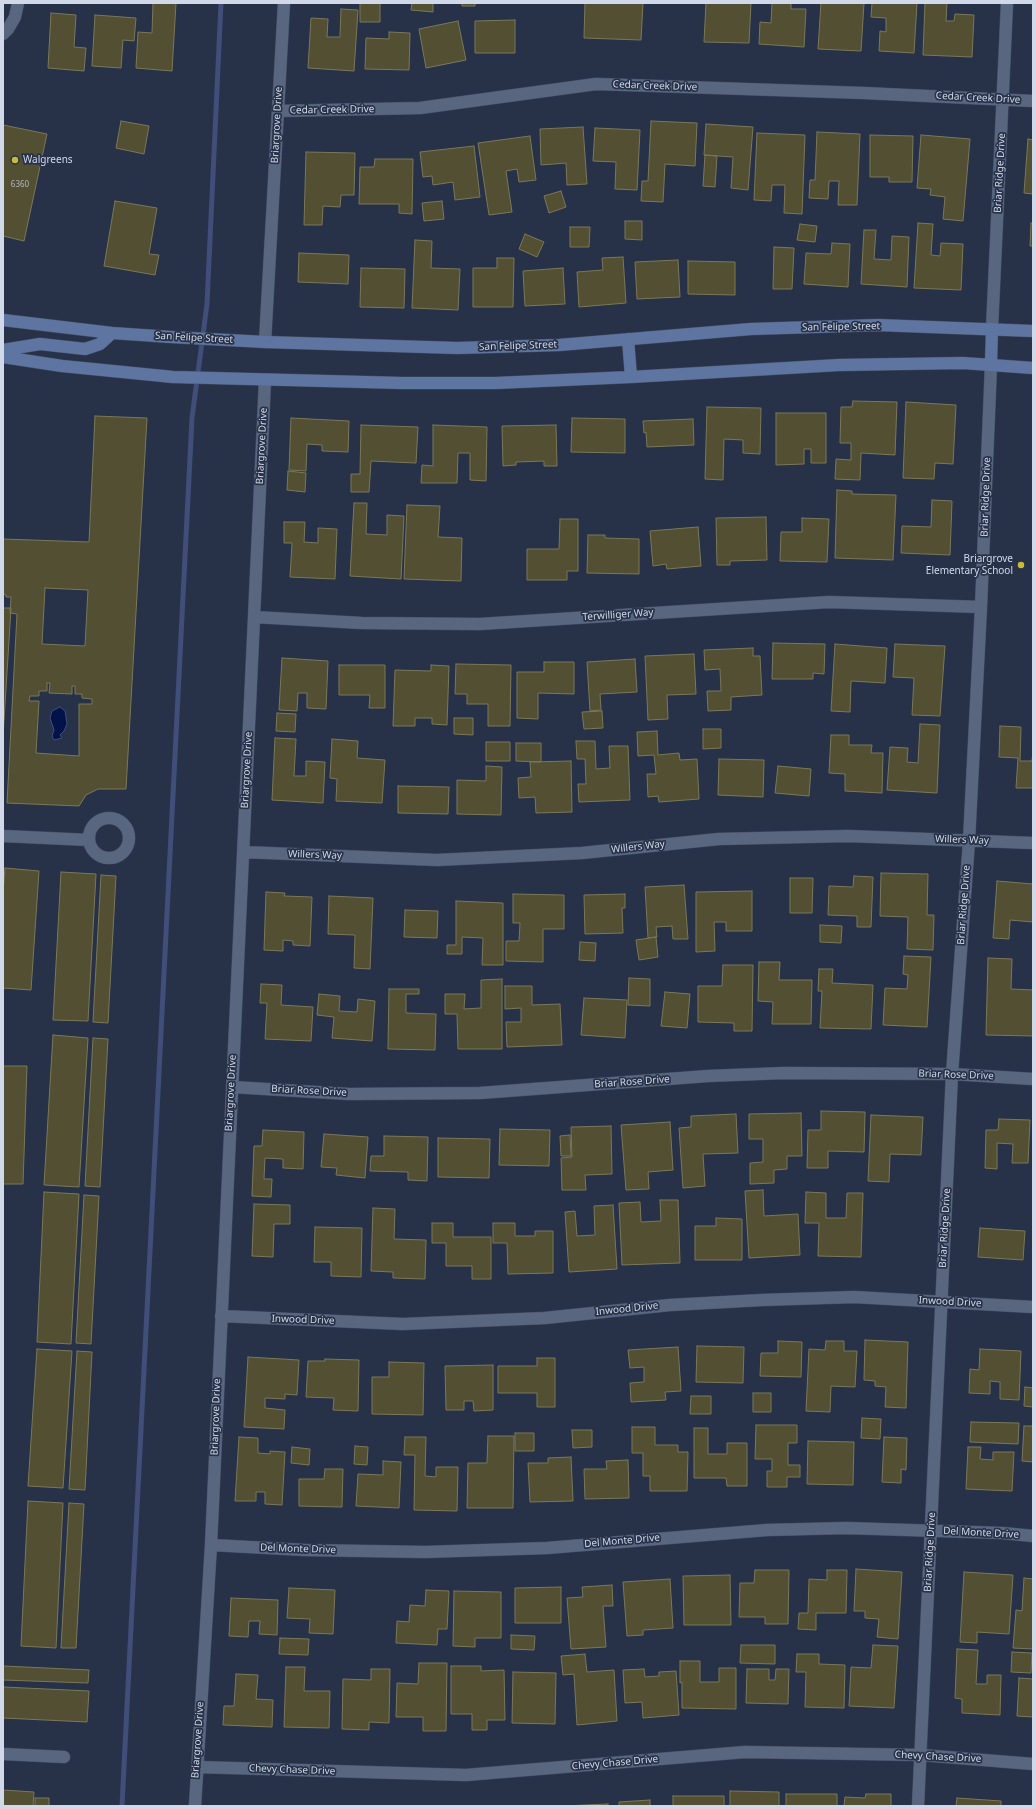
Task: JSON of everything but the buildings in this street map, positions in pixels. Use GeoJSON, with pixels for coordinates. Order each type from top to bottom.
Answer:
{"type":"FeatureCollection","features":[{"type":"Feature","properties":{"kind":"main road","name":"San Felipe Street"},"geometry":{"type":"LineString","coordinates":[[3,320],[112,333],[171,337],[265,342],[457,348],[559,345],[751,329],[854,326],[1033,331]]}},
{"type":"Feature","properties":{"kind":"main road","name":"Briar Ridge Drive"},"geometry":{"type":"LineString","coordinates":[[991,365],[992,329]]}},
{"type":"Feature","properties":{"kind":"main road"},"geometry":{"type":"LineString","coordinates":[[3,350],[40,344],[85,349],[100,344],[112,333]]}},
{"type":"Feature","properties":{"kind":"main road"},"geometry":{"type":"LineString","coordinates":[[628,339],[631,377]]}},
{"type":"Feature","properties":{"kind":"main road"},"geometry":{"type":"LineString","coordinates":[[3,357],[62,366],[173,377],[265,380],[496,383],[839,365],[963,363],[1033,368]]}},
{"type":"Feature","properties":{"kind":"street"},"geometry":{"type":"LineString","coordinates":[[3,34],[8,29],[15,17],[18,3]]}},
{"type":"Feature","properties":{"kind":"street","name":"Briargrove Drive"},"geometry":{"type":"LineString","coordinates":[[265,342],[284,3]]}},
{"type":"Feature","properties":{"kind":"street","name":"Briar Ridge Drive"},"geometry":{"type":"LineString","coordinates":[[992,329],[1007,3]]}},
{"type":"Feature","properties":{"kind":"street","name":"Cedar Creek Drive"},"geometry":{"type":"LineString","coordinates":[[278,111],[420,108],[596,84],[864,92],[1033,101]]}},
{"type":"Feature","properties":{"kind":"street","name":"Briar Ridge Drive"},"geometry":{"type":"LineString","coordinates":[[918,1806],[952,1074],[969,841],[991,365]]}},
{"type":"Feature","properties":{"kind":"street","name":"Briargrove Drive"},"geometry":{"type":"LineString","coordinates":[[195,1806],[211,1545],[265,380]]}},
{"type":"Feature","properties":{"kind":"street","name":"Terwilliger Way"},"geometry":{"type":"LineString","coordinates":[[254,617],[362,623],[480,624],[829,602],[981,607]]}},
{"type":"Feature","properties":{"kind":"street"},"geometry":{"type":"LineString","coordinates":[[3,836],[89,840]]}},
{"type":"Feature","properties":{"kind":"street","name":"Willers Way"},"geometry":{"type":"LineString","coordinates":[[243,852],[437,860],[582,853],[719,839],[848,836],[1033,843]]}},
{"type":"Feature","properties":{"kind":"street","name":"Briar Rose Drive"},"geometry":{"type":"LineString","coordinates":[[232,1087],[349,1094],[480,1093],[708,1076],[776,1073],[952,1074],[1033,1079]]}},
{"type":"Feature","properties":{"kind":"street","name":"Inwood Drive"},"geometry":{"type":"LineString","coordinates":[[221,1316],[403,1324],[545,1318],[670,1305],[762,1300],[854,1298],[1033,1307]]}},
{"type":"Feature","properties":{"kind":"street","name":"Del Monte Drive"},"geometry":{"type":"LineString","coordinates":[[211,1545],[305,1550],[426,1552],[547,1548],[767,1530],[846,1528],[1002,1533],[1033,1536]]}},
{"type":"Feature","properties":{"kind":"street","name":"Chevy Chase Drive"},"geometry":{"type":"LineString","coordinates":[[197,1767],[466,1775],[746,1752],[920,1755],[1033,1764]]}},
{"type":"Feature","properties":{"kind":"street"},"geometry":{"type":"LineString","coordinates":[[3,1754],[64,1757]]}},
{"type":"Feature","properties":{"kind":"shaded area"},"geometry":{"type":"Polygon","coordinates":[[[60,707],[65,711],[67,724],[64,731],[60,735],[62,738],[54,740],[52,736],[54,730],[50,718],[52,711],[60,707]]]}},
{"type":"Feature","properties":{"kind":"waterway"},"geometry":{"type":"LineString","coordinates":[[122,1806],[192,418],[207,304],[221,3]]}},
{"type":"Feature","properties":{"kind":"place","name":"Walgreens"},"geometry":{"type":"Point","coordinates":[15,160]}},
{"type":"Feature","properties":{"kind":"place","name":"Briargrove Elementary School"},"geometry":{"type":"Point","coordinates":[1021,565]}}]}
